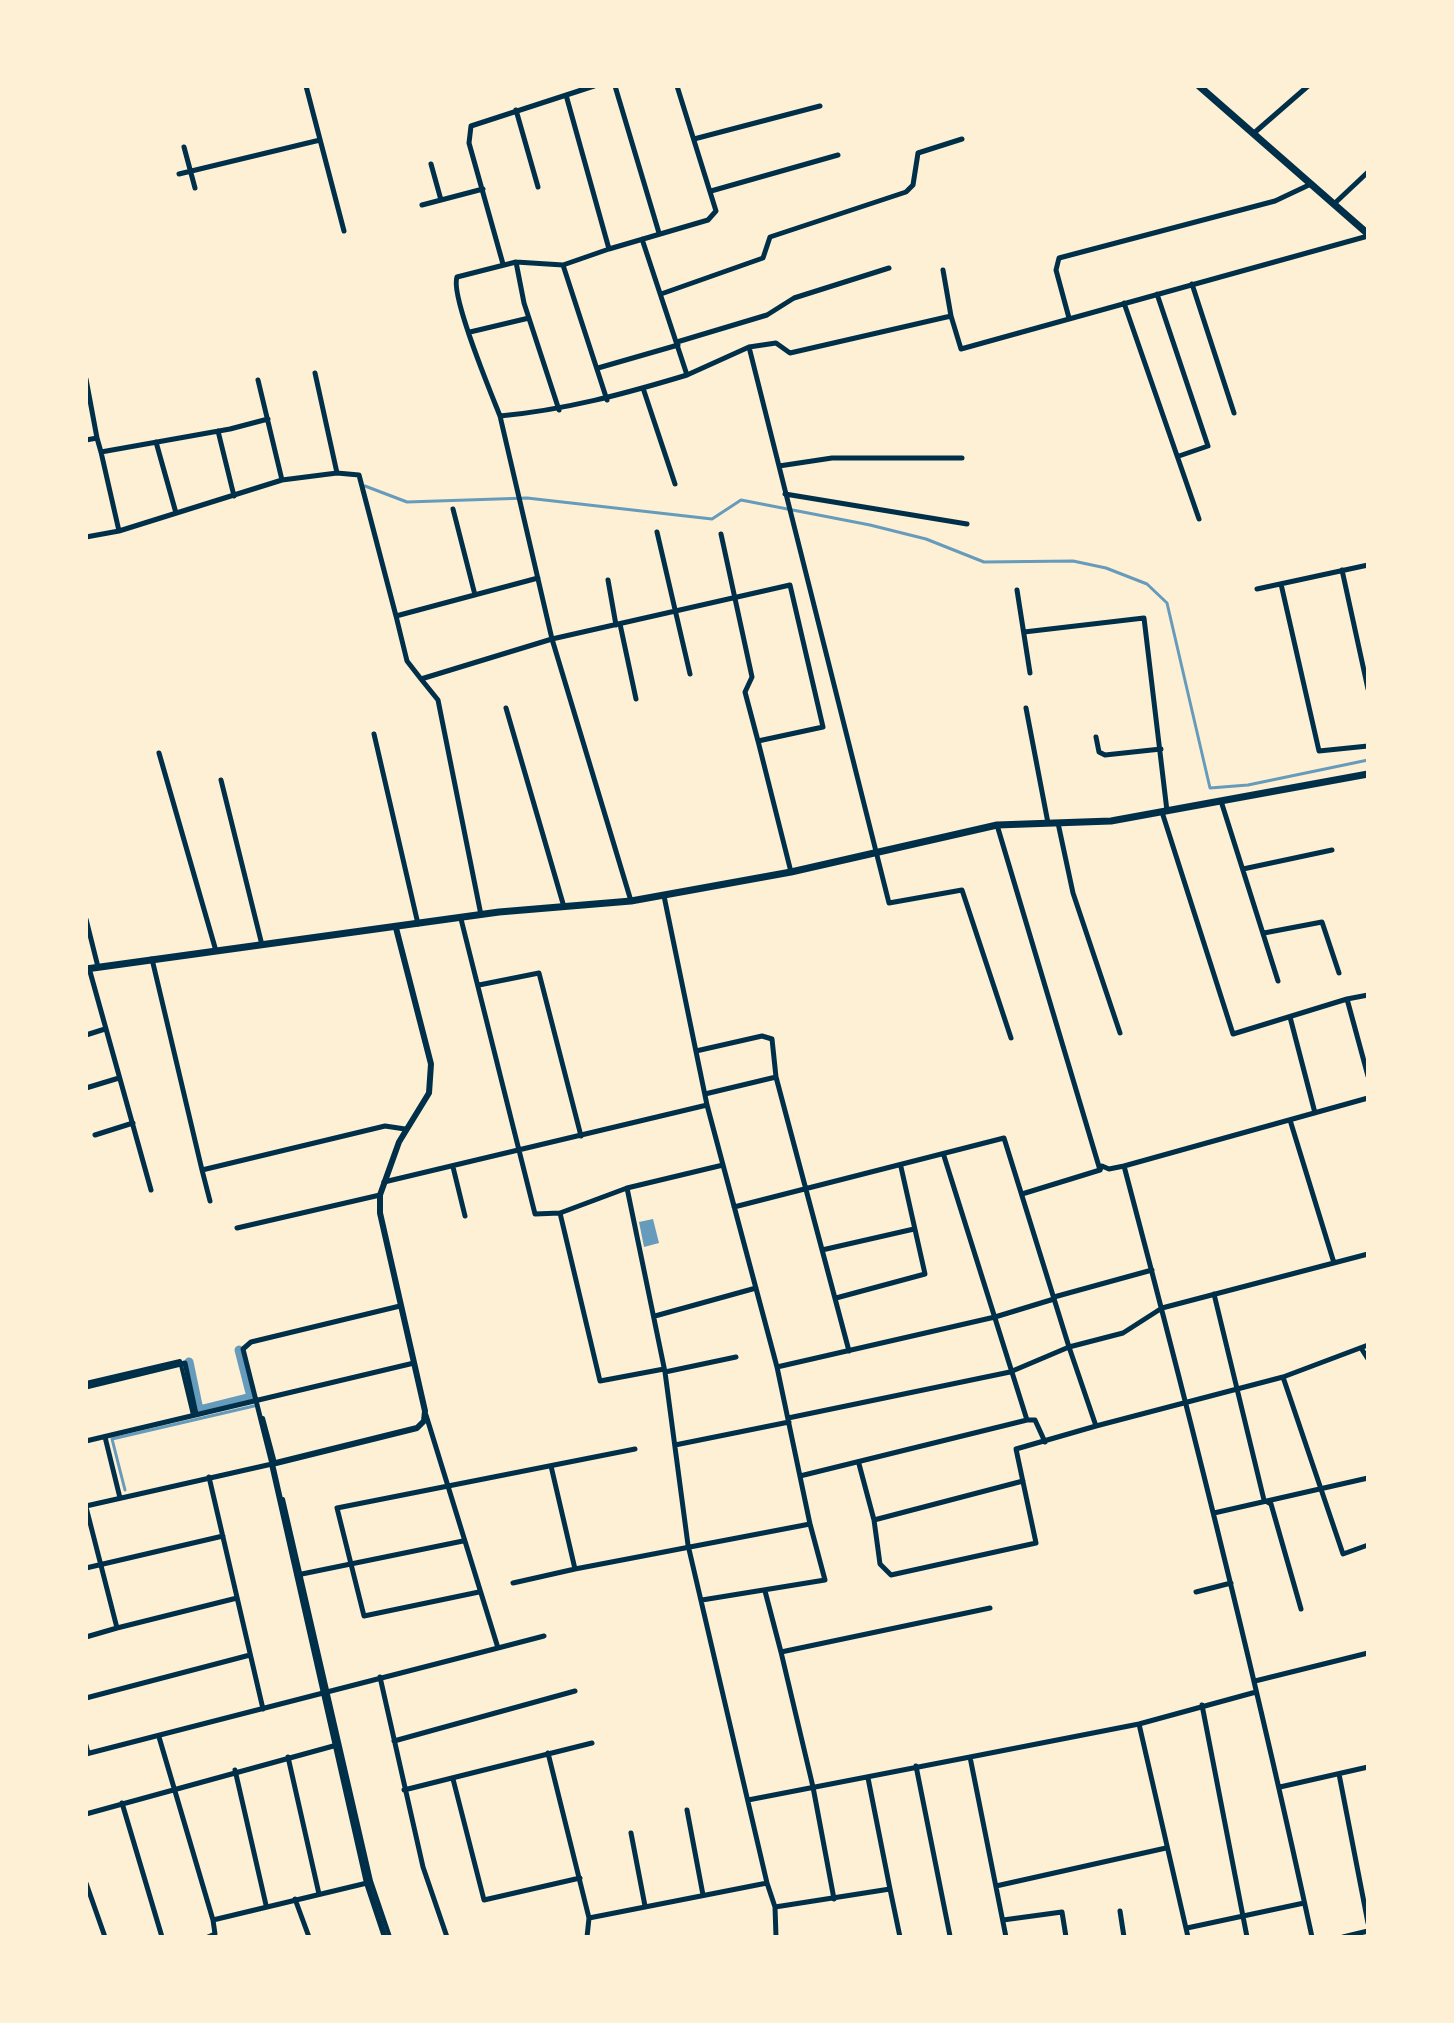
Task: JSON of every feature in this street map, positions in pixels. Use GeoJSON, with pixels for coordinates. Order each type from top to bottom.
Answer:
{"type":"FeatureCollection","features":[{"type":"Feature","properties":{"kind":"main road"},"geometry":{"type":"LineString","coordinates":[[1199,86],[1368,235]]}},
{"type":"Feature","properties":{"kind":"main road"},"geometry":{"type":"LineString","coordinates":[[88,968],[481,915],[664,896],[791,872],[997,825],[1111,821],[1368,774]]}},
{"type":"Feature","properties":{"kind":"street"},"geometry":{"type":"LineString","coordinates":[[306,86],[344,231]]}},
{"type":"Feature","properties":{"kind":"street"},"geometry":{"type":"LineString","coordinates":[[503,264],[469,143],[471,126],[594,86]]}},
{"type":"Feature","properties":{"kind":"street"},"geometry":{"type":"LineString","coordinates":[[615,86],[659,233]]}},
{"type":"Feature","properties":{"kind":"street"},"geometry":{"type":"LineString","coordinates":[[631,901],[552,639],[500,416],[454,283],[457,277],[503,264],[563,265],[714,217],[716,211],[711,191],[677,86]]}},
{"type":"Feature","properties":{"kind":"street"},"geometry":{"type":"LineString","coordinates":[[1254,133],[1308,86]]}},
{"type":"Feature","properties":{"kind":"street"},"geometry":{"type":"LineString","coordinates":[[566,95],[609,249]]}},
{"type":"Feature","properties":{"kind":"street"},"geometry":{"type":"LineString","coordinates":[[694,139],[820,106]]}},
{"type":"Feature","properties":{"kind":"street"},"geometry":{"type":"LineString","coordinates":[[516,110],[538,187]]}},
{"type":"Feature","properties":{"kind":"street"},"geometry":{"type":"LineString","coordinates":[[661,294],[763,258],[770,237],[906,192],[913,185],[918,153],[962,139]]}},
{"type":"Feature","properties":{"kind":"street"},"geometry":{"type":"LineString","coordinates":[[179,174],[320,140]]}},
{"type":"Feature","properties":{"kind":"street"},"geometry":{"type":"LineString","coordinates":[[184,147],[195,188]]}},
{"type":"Feature","properties":{"kind":"street"},"geometry":{"type":"LineString","coordinates":[[711,191],[838,155]]}},
{"type":"Feature","properties":{"kind":"street"},"geometry":{"type":"LineString","coordinates":[[431,164],[441,200]]}},
{"type":"Feature","properties":{"kind":"street"},"geometry":{"type":"LineString","coordinates":[[1335,203],[1368,172]]}},
{"type":"Feature","properties":{"kind":"street"},"geometry":{"type":"LineString","coordinates":[[1069,319],[1056,270],[1059,258],[1275,201],[1312,183]]}},
{"type":"Feature","properties":{"kind":"street"},"geometry":{"type":"LineString","coordinates":[[422,205],[483,189]]}},
{"type":"Feature","properties":{"kind":"street"},"geometry":{"type":"LineString","coordinates":[[943,270],[951,316],[961,349],[1368,235]]}},
{"type":"Feature","properties":{"kind":"street"},"geometry":{"type":"LineString","coordinates":[[642,239],[687,375]]}},
{"type":"Feature","properties":{"kind":"street"},"geometry":{"type":"LineString","coordinates":[[516,262],[529,318],[559,410]]}},
{"type":"Feature","properties":{"kind":"street"},"geometry":{"type":"LineString","coordinates":[[563,265],[607,400]]}},
{"type":"Feature","properties":{"kind":"street"},"geometry":{"type":"LineString","coordinates":[[598,368],[767,315],[794,298],[889,268]]}},
{"type":"Feature","properties":{"kind":"street"},"geometry":{"type":"LineString","coordinates":[[1192,284],[1234,413]]}},
{"type":"Feature","properties":{"kind":"street"},"geometry":{"type":"LineString","coordinates":[[1157,294],[1208,446],[1179,456]]}},
{"type":"Feature","properties":{"kind":"street"},"geometry":{"type":"LineString","coordinates":[[1124,303],[1199,519]]}},
{"type":"Feature","properties":{"kind":"street"},"geometry":{"type":"LineString","coordinates":[[500,416],[559,410],[607,400],[687,375],[749,347],[776,343],[790,353],[951,316]]}},
{"type":"Feature","properties":{"kind":"street"},"geometry":{"type":"LineString","coordinates":[[470,332],[529,318]]}},
{"type":"Feature","properties":{"kind":"street"},"geometry":{"type":"LineString","coordinates":[[749,347],[889,903],[962,890],[1011,1038]]}},
{"type":"Feature","properties":{"kind":"street"},"geometry":{"type":"LineString","coordinates":[[315,373],[337,473]]}},
{"type":"Feature","properties":{"kind":"street"},"geometry":{"type":"LineString","coordinates":[[86,379],[119,531]]}},
{"type":"Feature","properties":{"kind":"street"},"geometry":{"type":"LineString","coordinates":[[258,380],[282,480]]}},
{"type":"Feature","properties":{"kind":"street"},"geometry":{"type":"LineString","coordinates":[[643,388],[675,484]]}},
{"type":"Feature","properties":{"kind":"street"},"geometry":{"type":"LineString","coordinates":[[101,452],[268,419]]}},
{"type":"Feature","properties":{"kind":"street"},"geometry":{"type":"LineString","coordinates":[[218,431],[234,496]]}},
{"type":"Feature","properties":{"kind":"street"},"geometry":{"type":"LineString","coordinates":[[86,440],[97,438]]}},
{"type":"Feature","properties":{"kind":"street"},"geometry":{"type":"LineString","coordinates":[[156,442],[176,513]]}},
{"type":"Feature","properties":{"kind":"street"},"geometry":{"type":"LineString","coordinates":[[779,466],[832,458],[962,458]]}},
{"type":"Feature","properties":{"kind":"street"},"geometry":{"type":"LineString","coordinates":[[86,537],[119,531],[282,480],[337,473],[359,475],[407,661],[438,700],[481,915]]}},
{"type":"Feature","properties":{"kind":"street"},"geometry":{"type":"LineString","coordinates":[[785,494],[967,524]]}},
{"type":"Feature","properties":{"kind":"street"},"geometry":{"type":"LineString","coordinates":[[453,509],[475,595]]}},
{"type":"Feature","properties":{"kind":"street"},"geometry":{"type":"LineString","coordinates":[[657,532],[690,674]]}},
{"type":"Feature","properties":{"kind":"street"},"geometry":{"type":"LineString","coordinates":[[721,534],[752,677],[745,692],[791,872]]}},
{"type":"Feature","properties":{"kind":"street"},"geometry":{"type":"LineString","coordinates":[[1257,589],[1368,565]]}},
{"type":"Feature","properties":{"kind":"street"},"geometry":{"type":"LineString","coordinates":[[1342,570],[1368,689]]}},
{"type":"Feature","properties":{"kind":"street"},"geometry":{"type":"LineString","coordinates":[[396,616],[538,578]]}},
{"type":"Feature","properties":{"kind":"street"},"geometry":{"type":"LineString","coordinates":[[608,580],[636,699]]}},
{"type":"Feature","properties":{"kind":"street"},"geometry":{"type":"LineString","coordinates":[[1281,584],[1319,751],[1368,746]]}},
{"type":"Feature","properties":{"kind":"street"},"geometry":{"type":"LineString","coordinates":[[421,679],[552,639],[790,585],[823,727],[758,741]]}},
{"type":"Feature","properties":{"kind":"street"},"geometry":{"type":"LineString","coordinates":[[1017,590],[1030,673]]}},
{"type":"Feature","properties":{"kind":"street"},"geometry":{"type":"LineString","coordinates":[[1024,632],[1144,618],[1161,749],[1165,811],[1233,1034],[1368,995]]}},
{"type":"Feature","properties":{"kind":"street"},"geometry":{"type":"LineString","coordinates":[[506,708],[564,907]]}},
{"type":"Feature","properties":{"kind":"street"},"geometry":{"type":"LineString","coordinates":[[1026,708],[1048,823]]}},
{"type":"Feature","properties":{"kind":"street"},"geometry":{"type":"LineString","coordinates":[[374,734],[405,855],[418,925]]}},
{"type":"Feature","properties":{"kind":"street"},"geometry":{"type":"LineString","coordinates":[[1096,737],[1099,752],[1105,755],[1161,749]]}},
{"type":"Feature","properties":{"kind":"street"},"geometry":{"type":"LineString","coordinates":[[159,753],[216,951]]}},
{"type":"Feature","properties":{"kind":"street"},"geometry":{"type":"LineString","coordinates":[[221,780],[262,945]]}},
{"type":"Feature","properties":{"kind":"street"},"geometry":{"type":"LineString","coordinates":[[1221,801],[1278,981]]}},
{"type":"Feature","properties":{"kind":"street"},"geometry":{"type":"LineString","coordinates":[[1058,823],[1073,893],[1120,1033]]}},
{"type":"Feature","properties":{"kind":"street"},"geometry":{"type":"LineString","coordinates":[[997,825],[1100,1170]]}},
{"type":"Feature","properties":{"kind":"street"},"geometry":{"type":"LineString","coordinates":[[1243,869],[1332,850]]}},
{"type":"Feature","properties":{"kind":"street"},"geometry":{"type":"LineString","coordinates":[[664,896],[707,1105],[777,1367],[825,1580],[702,1600]]}},
{"type":"Feature","properties":{"kind":"street"},"geometry":{"type":"LineString","coordinates":[[86,919],[98,967]]}},
{"type":"Feature","properties":{"kind":"street"},"geometry":{"type":"LineString","coordinates":[[461,919],[535,1214],[560,1213],[627,1188],[723,1165]]}},
{"type":"Feature","properties":{"kind":"street"},"geometry":{"type":"LineString","coordinates":[[1264,933],[1322,922],[1339,973]]}},
{"type":"Feature","properties":{"kind":"street"},"geometry":{"type":"LineString","coordinates":[[396,928],[431,1064],[429,1093],[405,1129],[380,1195],[380,1213],[425,1411],[498,1648]]}},
{"type":"Feature","properties":{"kind":"street"},"geometry":{"type":"LineString","coordinates":[[152,959],[210,1201]]}},
{"type":"Feature","properties":{"kind":"street"},"geometry":{"type":"LineString","coordinates":[[88,968],[151,1190]]}},
{"type":"Feature","properties":{"kind":"street"},"geometry":{"type":"LineString","coordinates":[[479,985],[539,973],[581,1136]]}},
{"type":"Feature","properties":{"kind":"street"},"geometry":{"type":"LineString","coordinates":[[1347,999],[1368,1076]]}},
{"type":"Feature","properties":{"kind":"street"},"geometry":{"type":"LineString","coordinates":[[1290,1016],[1315,1113]]}},
{"type":"Feature","properties":{"kind":"street"},"geometry":{"type":"LineString","coordinates":[[86,1035],[105,1029]]}},
{"type":"Feature","properties":{"kind":"street"},"geometry":{"type":"LineString","coordinates":[[696,1051],[762,1036],[772,1039],[776,1077],[849,1351]]}},
{"type":"Feature","properties":{"kind":"street"},"geometry":{"type":"LineString","coordinates":[[705,1094],[776,1077]]}},
{"type":"Feature","properties":{"kind":"street"},"geometry":{"type":"LineString","coordinates":[[86,1088],[119,1078]]}},
{"type":"Feature","properties":{"kind":"street"},"geometry":{"type":"LineString","coordinates":[[1022,1194],[1100,1170],[1102,1166],[1109,1169],[1124,1166],[1368,1098]]}},
{"type":"Feature","properties":{"kind":"street"},"geometry":{"type":"LineString","coordinates":[[384,1182],[707,1105]]}},
{"type":"Feature","properties":{"kind":"street"},"geometry":{"type":"LineString","coordinates":[[1290,1120],[1334,1263]]}},
{"type":"Feature","properties":{"kind":"street"},"geometry":{"type":"LineString","coordinates":[[95,1135],[133,1123]]}},
{"type":"Feature","properties":{"kind":"street"},"geometry":{"type":"LineString","coordinates":[[202,1170],[385,1126],[405,1129]]}},
{"type":"Feature","properties":{"kind":"street"},"geometry":{"type":"LineString","coordinates":[[734,1207],[901,1167],[1004,1138],[1096,1426]]}},
{"type":"Feature","properties":{"kind":"street"},"geometry":{"type":"LineString","coordinates":[[944,1156],[1027,1420]]}},
{"type":"Feature","properties":{"kind":"street"},"geometry":{"type":"LineString","coordinates":[[1124,1166],[1188,1404],[1280,1787],[1312,1937]]}},
{"type":"Feature","properties":{"kind":"street"},"geometry":{"type":"LineString","coordinates":[[453,1167],[465,1216]]}},
{"type":"Feature","properties":{"kind":"street"},"geometry":{"type":"LineString","coordinates":[[836,1298],[925,1274],[901,1167]]}},
{"type":"Feature","properties":{"kind":"street"},"geometry":{"type":"LineString","coordinates":[[627,1188],[655,1316],[688,1545],[775,1907],[776,1937]]}},
{"type":"Feature","properties":{"kind":"street"},"geometry":{"type":"LineString","coordinates":[[237,1228],[380,1195]]}},
{"type":"Feature","properties":{"kind":"street"},"geometry":{"type":"LineString","coordinates":[[560,1213],[600,1381],[736,1357]]}},
{"type":"Feature","properties":{"kind":"street"},"geometry":{"type":"LineString","coordinates":[[822,1250],[914,1229]]}},
{"type":"Feature","properties":{"kind":"street"},"geometry":{"type":"LineString","coordinates":[[675,1445],[1010,1372],[1069,1347],[1123,1333],[1162,1308],[1368,1254]]}},
{"type":"Feature","properties":{"kind":"street"},"geometry":{"type":"LineString","coordinates":[[777,1367],[995,1317],[1152,1270]]}},
{"type":"Feature","properties":{"kind":"street"},"geometry":{"type":"LineString","coordinates":[[655,1316],[756,1288]]}},
{"type":"Feature","properties":{"kind":"street"},"geometry":{"type":"LineString","coordinates":[[1214,1294],[1264,1500],[1271,1504],[1301,1609]]}},
{"type":"Feature","properties":{"kind":"street"},"geometry":{"type":"LineString","coordinates":[[388,1937],[367,1883],[273,1463],[243,1349],[251,1342],[400,1306]]}},
{"type":"Feature","properties":{"kind":"street"},"geometry":{"type":"LineString","coordinates":[[859,1464],[874,1520],[880,1564],[891,1575],[1036,1543],[1016,1449],[1283,1377],[1365,1346],[1368,1359]]}},
{"type":"Feature","properties":{"kind":"street"},"geometry":{"type":"LineString","coordinates":[[86,1385],[185,1363],[194,1415]]}},
{"type":"Feature","properties":{"kind":"street"},"geometry":{"type":"LineString","coordinates":[[86,1441],[414,1363]]}},
{"type":"Feature","properties":{"kind":"street"},"geometry":{"type":"LineString","coordinates":[[1283,1377],[1319,1491],[1343,1554],[1368,1545]]}},
{"type":"Feature","properties":{"kind":"street"},"geometry":{"type":"LineString","coordinates":[[117,1628],[86,1506],[417,1428],[424,1421],[425,1411]]}},
{"type":"Feature","properties":{"kind":"street"},"geometry":{"type":"LineString","coordinates":[[800,1476],[859,1464],[1027,1420],[1035,1420],[1045,1442]]}},
{"type":"Feature","properties":{"kind":"street"},"geometry":{"type":"LineString","coordinates":[[105,1437],[120,1498]]}},
{"type":"Feature","properties":{"kind":"street"},"geometry":{"type":"LineString","coordinates":[[479,1592],[364,1616],[337,1508],[635,1449]]}},
{"type":"Feature","properties":{"kind":"street"},"geometry":{"type":"LineString","coordinates":[[551,1466],[575,1569]]}},
{"type":"Feature","properties":{"kind":"street"},"geometry":{"type":"LineString","coordinates":[[209,1477],[263,1709]]}},
{"type":"Feature","properties":{"kind":"street"},"geometry":{"type":"LineString","coordinates":[[1214,1513],[1368,1478]]}},
{"type":"Feature","properties":{"kind":"street"},"geometry":{"type":"LineString","coordinates":[[874,1520],[1023,1481]]}},
{"type":"Feature","properties":{"kind":"street"},"geometry":{"type":"LineString","coordinates":[[513,1583],[688,1545],[810,1524]]}},
{"type":"Feature","properties":{"kind":"street"},"geometry":{"type":"LineString","coordinates":[[86,1568],[223,1536]]}},
{"type":"Feature","properties":{"kind":"street"},"geometry":{"type":"LineString","coordinates":[[299,1575],[463,1541]]}},
{"type":"Feature","properties":{"kind":"street"},"geometry":{"type":"LineString","coordinates":[[1196,1592],[1231,1583]]}},
{"type":"Feature","properties":{"kind":"street"},"geometry":{"type":"LineString","coordinates":[[765,1591],[813,1787],[834,1899]]}},
{"type":"Feature","properties":{"kind":"street"},"geometry":{"type":"LineString","coordinates":[[86,1637],[237,1598]]}},
{"type":"Feature","properties":{"kind":"street"},"geometry":{"type":"LineString","coordinates":[[781,1652],[990,1608]]}},
{"type":"Feature","properties":{"kind":"street"},"geometry":{"type":"LineString","coordinates":[[86,1745],[87,1754],[159,1737],[544,1636]]}},
{"type":"Feature","properties":{"kind":"street"},"geometry":{"type":"LineString","coordinates":[[1255,1681],[1368,1653]]}},
{"type":"Feature","properties":{"kind":"street"},"geometry":{"type":"LineString","coordinates":[[86,1698],[250,1655]]}},
{"type":"Feature","properties":{"kind":"street"},"geometry":{"type":"LineString","coordinates":[[380,1677],[423,1867],[447,1937]]}},
{"type":"Feature","properties":{"kind":"street"},"geometry":{"type":"LineString","coordinates":[[394,1741],[575,1691]]}},
{"type":"Feature","properties":{"kind":"street"},"geometry":{"type":"LineString","coordinates":[[748,1800],[1139,1724],[1256,1692]]}},
{"type":"Feature","properties":{"kind":"street"},"geometry":{"type":"LineString","coordinates":[[325,1693],[371,1881],[388,1937]]}},
{"type":"Feature","properties":{"kind":"street"},"geometry":{"type":"LineString","coordinates":[[1202,1705],[1247,1937]]}},
{"type":"Feature","properties":{"kind":"street"},"geometry":{"type":"LineString","coordinates":[[1139,1724],[1188,1937]]}},
{"type":"Feature","properties":{"kind":"street"},"geometry":{"type":"LineString","coordinates":[[159,1737],[213,1920],[215,1934],[208,1937]]}},
{"type":"Feature","properties":{"kind":"street"},"geometry":{"type":"LineString","coordinates":[[404,1790],[592,1743]]}},
{"type":"Feature","properties":{"kind":"street"},"geometry":{"type":"LineString","coordinates":[[86,1814],[235,1770],[337,1745]]}},
{"type":"Feature","properties":{"kind":"street"},"geometry":{"type":"LineString","coordinates":[[548,1753],[589,1918],[587,1937]]}},
{"type":"Feature","properties":{"kind":"street"},"geometry":{"type":"LineString","coordinates":[[288,1757],[319,1894]]}},
{"type":"Feature","properties":{"kind":"street"},"geometry":{"type":"LineString","coordinates":[[970,1757],[1006,1937]]}},
{"type":"Feature","properties":{"kind":"street"},"geometry":{"type":"LineString","coordinates":[[916,1766],[949,1937]]}},
{"type":"Feature","properties":{"kind":"street"},"geometry":{"type":"LineString","coordinates":[[1280,1787],[1368,1767]]}},
{"type":"Feature","properties":{"kind":"street"},"geometry":{"type":"LineString","coordinates":[[235,1770],[266,1905]]}},
{"type":"Feature","properties":{"kind":"street"},"geometry":{"type":"LineString","coordinates":[[1339,1774],[1368,1923]]}},
{"type":"Feature","properties":{"kind":"street"},"geometry":{"type":"LineString","coordinates":[[868,1778],[900,1937]]}},
{"type":"Feature","properties":{"kind":"street"},"geometry":{"type":"LineString","coordinates":[[453,1779],[484,1900],[580,1878]]}},
{"type":"Feature","properties":{"kind":"street"},"geometry":{"type":"LineString","coordinates":[[122,1803],[162,1937]]}},
{"type":"Feature","properties":{"kind":"street"},"geometry":{"type":"LineString","coordinates":[[687,1810],[703,1895]]}},
{"type":"Feature","properties":{"kind":"street"},"geometry":{"type":"LineString","coordinates":[[631,1833],[645,1906]]}},
{"type":"Feature","properties":{"kind":"street"},"geometry":{"type":"LineString","coordinates":[[996,1886],[1166,1848]]}},
{"type":"Feature","properties":{"kind":"street"},"geometry":{"type":"LineString","coordinates":[[86,1883],[105,1937]]}},
{"type":"Feature","properties":{"kind":"street"},"geometry":{"type":"LineString","coordinates":[[213,1920],[367,1883]]}},
{"type":"Feature","properties":{"kind":"street"},"geometry":{"type":"LineString","coordinates":[[589,1918],[767,1883]]}},
{"type":"Feature","properties":{"kind":"street"},"geometry":{"type":"LineString","coordinates":[[775,1907],[890,1889]]}},
{"type":"Feature","properties":{"kind":"street"},"geometry":{"type":"LineString","coordinates":[[295,1899],[309,1937]]}},
{"type":"Feature","properties":{"kind":"street"},"geometry":{"type":"LineString","coordinates":[[1187,1928],[1304,1903]]}},
{"type":"Feature","properties":{"kind":"street"},"geometry":{"type":"LineString","coordinates":[[1120,1911],[1124,1937]]}},
{"type":"Feature","properties":{"kind":"street"},"geometry":{"type":"LineString","coordinates":[[1003,1920],[1062,1912],[1066,1937]]}},
{"type":"Feature","properties":{"kind":"street"},"geometry":{"type":"LineString","coordinates":[[1343,1937],[1368,1931]]}},
{"type":"Feature","properties":{"kind":"water"},"geometry":{"type":"Polygon","coordinates":[[[653,1219],[659,1243],[644,1247],[639,1222],[653,1219]]]}},
{"type":"Feature","properties":{"kind":"waterway"},"geometry":{"type":"LineString","coordinates":[[365,486],[407,502],[527,498],[712,519],[741,500],[926,539],[984,562],[1073,561],[1106,568],[1147,584],[1167,603],[1210,788],[1248,785],[1368,760]]}},
{"type":"Feature","properties":{"kind":"waterway"},"geometry":{"type":"LineString","coordinates":[[189,1362],[199,1410],[251,1397],[239,1350]]}},
{"type":"Feature","properties":{"kind":"waterway"},"geometry":{"type":"LineString","coordinates":[[125,1490],[112,1439],[254,1406]]}}]}
